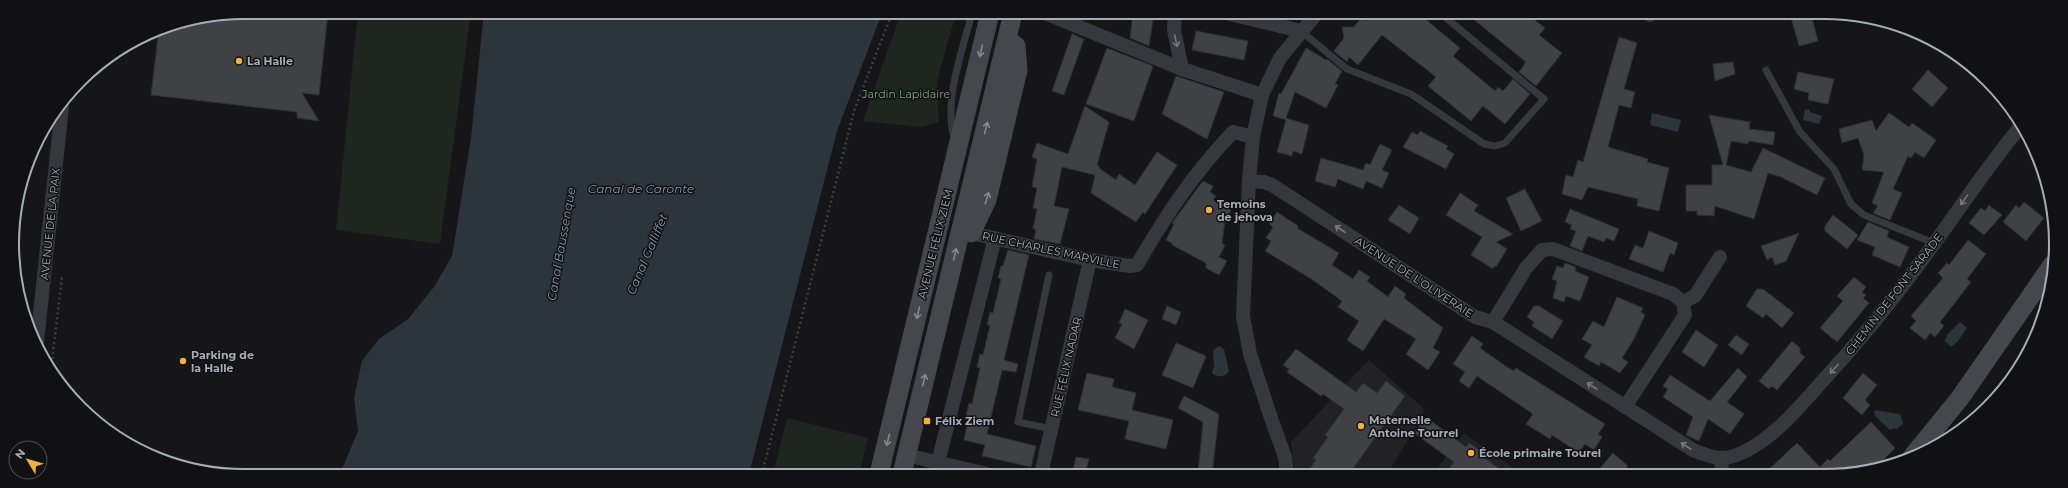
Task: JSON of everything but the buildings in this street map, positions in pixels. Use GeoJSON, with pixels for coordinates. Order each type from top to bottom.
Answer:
{"type":"FeatureCollection","features":[{"type":"Feature","properties":{"kind":"main road","name":"AVENUE FÉLIX ZIEM"},"geometry":{"type":"LineString","coordinates":[[880,469],[989,19]]}},
{"type":"Feature","properties":{"kind":"main road","name":"AVENUE FÉLIX ZIEM"},"geometry":{"type":"LineString","coordinates":[[903,469],[966,231],[987,200],[1018,70],[1016,46],[1008,39],[1012,19]]}},
{"type":"Feature","properties":{"kind":"main road"},"geometry":{"type":"LineString","coordinates":[[1919,448],[1960,398],[2047,273]]}},
{"type":"Feature","properties":{"kind":"main road"},"geometry":{"type":"LineString","coordinates":[[1941,436],[2042,299]]}},
{"type":"Feature","properties":{"kind":"street"},"geometry":{"type":"LineString","coordinates":[[1060,19],[1182,69],[1262,95]]}},
{"type":"Feature","properties":{"kind":"street"},"geometry":{"type":"LineString","coordinates":[[1175,19],[1174,30],[1182,69]]}},
{"type":"Feature","properties":{"kind":"street"},"geometry":{"type":"LineString","coordinates":[[1251,19],[1301,31]]}},
{"type":"Feature","properties":{"kind":"street"},"geometry":{"type":"LineString","coordinates":[[1286,469],[1285,457],[1250,354],[1243,316],[1249,181],[1253,137],[1262,95],[1280,58],[1312,19]]}},
{"type":"Feature","properties":{"kind":"street","name":"AVENUE DE LA PAIX"},"geometry":{"type":"LineString","coordinates":[[38,334],[61,112]]}},
{"type":"Feature","properties":{"kind":"street","name":"CHEMIN DE FONT SARADE"},"geometry":{"type":"LineString","coordinates":[[1722,458],[1732,457],[1743,453],[1792,416],[1856,346],[2018,130]]}},
{"type":"Feature","properties":{"kind":"street","name":"RUE CHARLES MARVILLE"},"geometry":{"type":"LineString","coordinates":[[966,231],[1090,260],[1130,266],[1137,264],[1168,212],[1197,173],[1227,138],[1233,132],[1253,137]]}},
{"type":"Feature","properties":{"kind":"street","name":"AVENUE DE L'OLIVERAIE"},"geometry":{"type":"LineString","coordinates":[[1249,181],[1264,182],[1272,185],[1475,317],[1493,322],[1693,450],[1707,456],[1722,458]]}},
{"type":"Feature","properties":{"kind":"street"},"geometry":{"type":"LineString","coordinates":[[906,455],[936,468],[995,238]]}},
{"type":"Feature","properties":{"kind":"street"},"geometry":{"type":"LineString","coordinates":[[1493,322],[1534,257],[1542,250],[1553,249],[1674,294],[1684,302],[1685,315],[1625,407]]}},
{"type":"Feature","properties":{"kind":"street"},"geometry":{"type":"LineString","coordinates":[[1684,302],[1695,296],[1720,257]]}},
{"type":"Feature","properties":{"kind":"street","name":"RUE FÉLIX NADAR"},"geometry":{"type":"LineString","coordinates":[[1042,469],[1090,260]]}},
{"type":"Feature","properties":{"kind":"street"},"geometry":{"type":"LineString","coordinates":[[1721,469],[1722,458]]}},
{"type":"Feature","properties":{"kind":"lane"},"geometry":{"type":"LineString","coordinates":[[958,149],[951,129],[953,89],[970,19]]}},
{"type":"Feature","properties":{"kind":"lane"},"geometry":{"type":"LineString","coordinates":[[1301,31],[1347,69],[1411,94],[1484,144],[1495,146],[1505,143],[1544,99],[1446,19]]}},
{"type":"Feature","properties":{"kind":"lane"},"geometry":{"type":"LineString","coordinates":[[1766,70],[1800,132],[1834,169],[1851,204],[1864,215],[1934,243]]}},
{"type":"Feature","properties":{"kind":"lane"},"geometry":{"type":"LineString","coordinates":[[1048,275],[1018,422],[1052,429]]}},
{"type":"Feature","properties":{"kind":"path"},"geometry":{"type":"LineString","coordinates":[[763,469],[854,111],[890,19]]}},
{"type":"Feature","properties":{"kind":"path"},"geometry":{"type":"LineString","coordinates":[[52,361],[62,277]]}},
{"type":"Feature","properties":{"kind":"shaded area","name":"Maternelle Antoine Tourrel"},"geometry":{"type":"Polygon","coordinates":[[[1369,360],[1425,410],[1391,469],[1294,469],[1291,442],[1369,360]]]}},
{"type":"Feature","properties":{"kind":"shaded area","name":"École primaire Tourel"},"geometry":{"type":"Polygon","coordinates":[[[1464,433],[1515,469],[1437,469],[1464,433]]]}},
{"type":"Feature","properties":{"kind":"green space"},"geometry":{"type":"Polygon","coordinates":[[[357,19],[470,19],[440,244],[336,230],[357,19]]]}},
{"type":"Feature","properties":{"kind":"green space","name":"Jardin Lapidaire"},"geometry":{"type":"Polygon","coordinates":[[[899,19],[954,19],[937,81],[939,122],[920,127],[863,121],[899,19]]]}},
{"type":"Feature","properties":{"kind":"green space"},"geometry":{"type":"Polygon","coordinates":[[[787,418],[868,438],[860,469],[774,469],[787,418]]]}},
{"type":"Feature","properties":{"kind":"water","name":"Canal de Caronte"},"geometry":{"type":"Polygon","coordinates":[[[483,19],[880,19],[837,131],[750,469],[342,469],[358,431],[354,398],[362,361],[379,339],[408,319],[434,287],[452,256],[471,138],[483,19]]]}},
{"type":"Feature","properties":{"kind":"water"},"geometry":{"type":"Polygon","coordinates":[[[1805,109],[1822,116],[1819,124],[1803,120],[1805,109]]]}},
{"type":"Feature","properties":{"kind":"water"},"geometry":{"type":"Polygon","coordinates":[[[1652,113],[1681,120],[1678,132],[1650,125],[1652,113]]]}},
{"type":"Feature","properties":{"kind":"water"},"geometry":{"type":"Polygon","coordinates":[[[1960,322],[1967,328],[1958,341],[1951,347],[1945,341],[1947,335],[1960,322]]]}},
{"type":"Feature","properties":{"kind":"water"},"geometry":{"type":"Polygon","coordinates":[[[1219,346],[1224,349],[1229,371],[1220,376],[1214,375],[1212,372],[1214,367],[1213,350],[1219,346]]]}},
{"type":"Feature","properties":{"kind":"water"},"geometry":{"type":"Polygon","coordinates":[[[1874,410],[1900,414],[1903,423],[1897,429],[1894,428],[1890,430],[1875,416],[1874,410]]]}},
{"type":"Feature","properties":{"kind":"place","name":"La Halle"},"geometry":{"type":"Point","coordinates":[239,61]}},
{"type":"Feature","properties":{"kind":"place","name":"Temoins de jehova"},"geometry":{"type":"Point","coordinates":[1209,210]}},
{"type":"Feature","properties":{"kind":"place","name":"Parking de la Halle"},"geometry":{"type":"Point","coordinates":[183,361]}},
{"type":"Feature","properties":{"kind":"place","name":"Félix Ziem"},"geometry":{"type":"Point","coordinates":[927,421]}},
{"type":"Feature","properties":{"kind":"place","name":"Maternelle Antoine Tourrel"},"geometry":{"type":"Point","coordinates":[1361,426]}},
{"type":"Feature","properties":{"kind":"place","name":"École primaire Tourel"},"geometry":{"type":"Point","coordinates":[1471,453]}},
{"type":"Feature","properties":{"kind":"water label","name":"Canal Baussenque"},"geometry":{"type":"Point","coordinates":[561,244]}},
{"type":"Feature","properties":{"kind":"water label","name":"Canal Galliffet"},"geometry":{"type":"Point","coordinates":[647,254]}}]}
